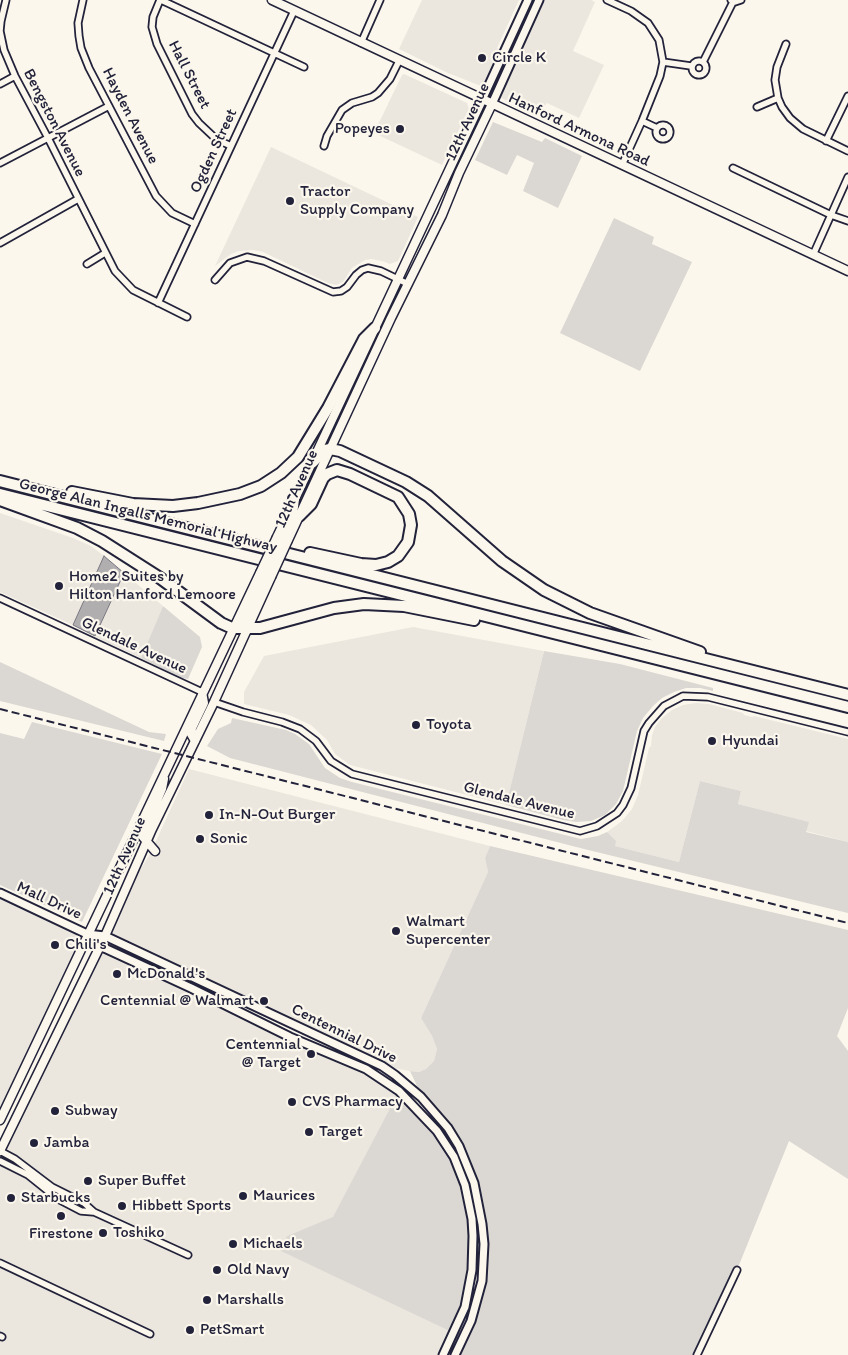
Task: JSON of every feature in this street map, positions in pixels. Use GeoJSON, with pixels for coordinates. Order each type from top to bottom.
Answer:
{"type":"FeatureCollection","features":[{"type":"Feature","properties":{"kind":"highway"},"geometry":{"type":"LineString","coordinates":[[0,480],[146,506],[186,505],[250,491],[271,480],[298,458],[328,408],[364,339],[375,328]]}},
{"type":"Feature","properties":{"kind":"highway"},"geometry":{"type":"LineString","coordinates":[[312,463],[325,450],[340,451],[406,482],[428,496],[502,561],[535,585],[570,604],[618,624],[750,671]]}},
{"type":"Feature","properties":{"kind":"highway"},"geometry":{"type":"LineString","coordinates":[[262,547],[306,552],[352,562],[376,564],[388,562],[398,556],[408,542],[411,532],[409,514],[398,498],[342,471],[336,470],[327,474],[311,504],[299,516]]}},
{"type":"Feature","properties":{"kind":"highway","name":"George Alan Ingalls Memorial Highway"},"geometry":{"type":"LineString","coordinates":[[0,480],[262,547]]}},
{"type":"Feature","properties":{"kind":"highway","name":"George Alan Ingalls Memorial Highway"},"geometry":{"type":"LineString","coordinates":[[0,494],[594,644]]}},
{"type":"Feature","properties":{"kind":"highway"},"geometry":{"type":"LineString","coordinates":[[247,629],[243,623],[244,617],[292,515],[294,499]]}},
{"type":"Feature","properties":{"kind":"highway"},"geometry":{"type":"LineString","coordinates":[[0,500],[77,528],[102,540],[160,578],[221,623],[232,628],[260,628],[348,606],[383,604],[594,644],[848,707]]}},
{"type":"Feature","properties":{"kind":"highway"},"geometry":{"type":"LineString","coordinates":[[262,547],[848,695]]}},
{"type":"Feature","properties":{"kind":"main road","name":"Hanford Armona Road"},"geometry":{"type":"LineString","coordinates":[[272,0],[848,271]]}},
{"type":"Feature","properties":{"kind":"main road","name":"12th Avenue"},"geometry":{"type":"LineString","coordinates":[[294,499],[482,100]]}},
{"type":"Feature","properties":{"kind":"main road","name":"12th Avenue"},"geometry":{"type":"LineString","coordinates":[[282,538],[299,516],[442,215],[459,173],[492,104]]}},
{"type":"Feature","properties":{"kind":"main road","name":"12th Avenue"},"geometry":{"type":"LineString","coordinates":[[0,1120],[232,628],[265,575]]}},
{"type":"Feature","properties":{"kind":"main road","name":"12th Avenue"},"geometry":{"type":"LineString","coordinates":[[0,1151],[105,936],[146,842],[247,629]]}},
{"type":"Feature","properties":{"kind":"main road"},"geometry":{"type":"LineString","coordinates":[[195,741],[191,734],[204,703],[202,692]]}},
{"type":"Feature","properties":{"kind":"main road"},"geometry":{"type":"LineString","coordinates":[[155,851],[142,836],[162,789],[164,775]]}},
{"type":"Feature","properties":{"kind":"street","name":"Bengston Avenue"},"geometry":{"type":"LineString","coordinates":[[6,0],[1,21],[2,42],[15,76],[115,271],[133,290],[187,317]]}},
{"type":"Feature","properties":{"kind":"street","name":"Hayden Avenue"},"geometry":{"type":"LineString","coordinates":[[83,0],[78,22],[81,48],[89,68],[156,196],[172,213],[194,224]]}},
{"type":"Feature","properties":{"kind":"street"},"geometry":{"type":"LineString","coordinates":[[161,0],[304,67]]}},
{"type":"Feature","properties":{"kind":"street","name":"Hall Street"},"geometry":{"type":"LineString","coordinates":[[161,0],[153,18],[152,28],[157,44],[192,114],[216,139],[231,146]]}},
{"type":"Feature","properties":{"kind":"street"},"geometry":{"type":"LineString","coordinates":[[361,43],[379,0]]}},
{"type":"Feature","properties":{"kind":"street","name":"12th Avenue"},"geometry":{"type":"LineString","coordinates":[[482,100],[528,0]]}},
{"type":"Feature","properties":{"kind":"street","name":"12th Avenue"},"geometry":{"type":"LineString","coordinates":[[492,104],[538,0]]}},
{"type":"Feature","properties":{"kind":"street"},"geometry":{"type":"LineString","coordinates":[[704,62],[696,61],[692,66],[693,73],[697,75],[702,74],[706,68],[704,62],[732,1],[741,0]]}},
{"type":"Feature","properties":{"kind":"street"},"geometry":{"type":"LineString","coordinates":[[611,1],[642,17],[648,23],[659,40],[663,62],[660,76],[622,165]]}},
{"type":"Feature","properties":{"kind":"street","name":"Ogden Street"},"geometry":{"type":"LineString","coordinates":[[158,303],[294,10]]}},
{"type":"Feature","properties":{"kind":"street"},"geometry":{"type":"LineString","coordinates":[[786,44],[776,72],[775,85],[778,98],[785,112],[795,123],[848,151]]}},
{"type":"Feature","properties":{"kind":"street"},"geometry":{"type":"LineString","coordinates":[[324,146],[327,136],[342,110],[352,103],[372,97],[378,93],[390,79],[399,61]]}},
{"type":"Feature","properties":{"kind":"street"},"geometry":{"type":"LineString","coordinates":[[663,62],[692,66]]}},
{"type":"Feature","properties":{"kind":"street"},"geometry":{"type":"LineString","coordinates":[[0,84],[15,76]]}},
{"type":"Feature","properties":{"kind":"street"},"geometry":{"type":"LineString","coordinates":[[826,141],[848,96]]}},
{"type":"Feature","properties":{"kind":"street"},"geometry":{"type":"LineString","coordinates":[[757,107],[778,98]]}},
{"type":"Feature","properties":{"kind":"street"},"geometry":{"type":"LineString","coordinates":[[0,163],[109,106]]}},
{"type":"Feature","properties":{"kind":"street"},"geometry":{"type":"LineString","coordinates":[[642,121],[657,128]]}},
{"type":"Feature","properties":{"kind":"street"},"geometry":{"type":"LineString","coordinates":[[733,168],[831,215],[848,221]]}},
{"type":"Feature","properties":{"kind":"street"},"geometry":{"type":"LineString","coordinates":[[813,255],[848,177]]}},
{"type":"Feature","properties":{"kind":"street"},"geometry":{"type":"LineString","coordinates":[[0,243],[78,199]]}},
{"type":"Feature","properties":{"kind":"street"},"geometry":{"type":"LineString","coordinates":[[87,264],[105,253]]}},
{"type":"Feature","properties":{"kind":"street"},"geometry":{"type":"LineString","coordinates":[[216,280],[230,263],[247,257],[264,261],[333,292],[341,291],[348,287],[356,275],[368,268],[381,271],[408,284]]}},
{"type":"Feature","properties":{"kind":"street","name":"Glendale Avenue"},"geometry":{"type":"LineString","coordinates":[[0,598],[202,692]]}},
{"type":"Feature","properties":{"kind":"street","name":"Glendale Avenue"},"geometry":{"type":"LineString","coordinates":[[214,702],[300,729],[316,741],[331,761],[352,774],[580,831],[597,826],[617,813],[631,788],[644,732],[649,723],[664,706],[683,696],[708,696],[848,732]]}},
{"type":"Feature","properties":{"kind":"street","name":"Mall Drive"},"geometry":{"type":"LineString","coordinates":[[0,893],[87,934],[100,946]]}},
{"type":"Feature","properties":{"kind":"street","name":"Mall Drive"},"geometry":{"type":"LineString","coordinates":[[87,934],[105,936]]}},
{"type":"Feature","properties":{"kind":"street","name":"Centennial Drive"},"geometry":{"type":"LineString","coordinates":[[105,936],[382,1066],[421,1097],[448,1128],[474,1183],[484,1244],[482,1281],[476,1305],[471,1321],[455,1355]]}},
{"type":"Feature","properties":{"kind":"street","name":"Centennial Drive"},"geometry":{"type":"LineString","coordinates":[[100,946],[290,1037],[366,1069],[399,1091],[437,1131],[454,1157],[465,1185],[472,1219],[474,1244],[472,1270],[465,1307],[444,1355]]}},
{"type":"Feature","properties":{"kind":"street"},"geometry":{"type":"LineString","coordinates":[[0,1151],[15,1159],[52,1187],[84,1204],[94,1212],[188,1255]]}},
{"type":"Feature","properties":{"kind":"street"},"geometry":{"type":"LineString","coordinates":[[0,1161],[28,1176],[58,1200],[81,1211],[94,1212]]}},
{"type":"Feature","properties":{"kind":"street"},"geometry":{"type":"LineString","coordinates":[[474,1244],[480,1262],[474,1298],[476,1305]]}},
{"type":"Feature","properties":{"kind":"street"},"geometry":{"type":"LineString","coordinates":[[0,1263],[150,1334]]}},
{"type":"Feature","properties":{"kind":"street"},"geometry":{"type":"LineString","coordinates":[[697,1355],[737,1270]]}},
{"type":"Feature","properties":{"kind":"shaded area"},"geometry":{"type":"Polygon","coordinates":[[[422,0],[519,0],[497,48],[500,50],[483,85],[481,86],[448,73],[399,49],[422,0]]]}},
{"type":"Feature","properties":{"kind":"shaded area"},"geometry":{"type":"Polygon","coordinates":[[[544,0],[591,0],[595,2],[573,51],[604,65],[579,118],[547,103],[537,114],[499,97],[544,0]]]}},
{"type":"Feature","properties":{"kind":"shaded area"},"geometry":{"type":"Polygon","coordinates":[[[404,74],[467,103],[469,109],[442,165],[374,133],[404,74]]]}},
{"type":"Feature","properties":{"kind":"shaded area"},"geometry":{"type":"Polygon","coordinates":[[[493,122],[542,142],[545,138],[582,156],[558,208],[523,191],[534,163],[517,155],[507,175],[475,160],[493,122]]]}},
{"type":"Feature","properties":{"kind":"shaded area"},"geometry":{"type":"Polygon","coordinates":[[[271,147],[418,217],[398,261],[390,264],[371,259],[365,260],[352,268],[343,282],[336,285],[263,252],[253,250],[239,251],[231,254],[215,266],[271,147]]]}},
{"type":"Feature","properties":{"kind":"shaded area"},"geometry":{"type":"Polygon","coordinates":[[[614,218],[654,237],[652,244],[692,262],[640,371],[560,333],[614,218]]]}},
{"type":"Feature","properties":{"kind":"shaded area"},"geometry":{"type":"Polygon","coordinates":[[[0,513],[73,538],[91,546],[104,556],[73,625],[0,592],[0,513]]]}},
{"type":"Feature","properties":{"kind":"shaded area"},"geometry":{"type":"Polygon","coordinates":[[[104,556],[124,573],[95,636],[73,625],[104,556]]]}},
{"type":"Feature","properties":{"kind":"shaded area"},"geometry":{"type":"Polygon","coordinates":[[[124,573],[163,606],[141,658],[95,637],[124,573]]]}},
{"type":"Feature","properties":{"kind":"shaded area"},"geometry":{"type":"Polygon","coordinates":[[[163,606],[200,637],[202,647],[188,679],[178,677],[141,658],[163,606]]]}},
{"type":"Feature","properties":{"kind":"shaded area"},"geometry":{"type":"Polygon","coordinates":[[[413,627],[544,651],[506,805],[350,765],[335,754],[327,740],[311,725],[289,715],[244,704],[244,692],[264,656],[413,627]]]}},
{"type":"Feature","properties":{"kind":"shaded area"},"geometry":{"type":"Polygon","coordinates":[[[544,651],[620,664],[713,688],[713,691],[700,688],[686,688],[662,698],[653,706],[643,718],[637,731],[623,791],[616,804],[605,815],[591,821],[576,822],[563,820],[506,805],[544,651]]]}},
{"type":"Feature","properties":{"kind":"shaded area"},"geometry":{"type":"Polygon","coordinates":[[[0,662],[149,732],[166,734],[164,741],[0,701],[0,662]]]}},
{"type":"Feature","properties":{"kind":"shaded area"},"geometry":{"type":"Polygon","coordinates":[[[709,704],[743,713],[744,715],[848,739],[848,842],[806,831],[808,822],[738,804],[741,791],[700,781],[679,862],[615,846],[607,832],[622,821],[632,809],[638,795],[655,727],[672,710],[683,705],[709,704]]]}},
{"type":"Feature","properties":{"kind":"shaded area"},"geometry":{"type":"Polygon","coordinates":[[[232,718],[286,730],[295,734],[309,744],[325,768],[340,778],[352,782],[581,839],[598,836],[607,832],[616,841],[615,846],[679,862],[700,781],[741,791],[738,804],[809,822],[806,832],[848,842],[848,913],[584,849],[230,758],[207,746],[218,729],[231,723],[232,718]]]}},
{"type":"Feature","properties":{"kind":"shaded area"},"geometry":{"type":"Polygon","coordinates":[[[32,722],[162,754],[82,922],[0,885],[0,733],[24,739],[32,722]]]}},
{"type":"Feature","properties":{"kind":"shaded area"},"geometry":{"type":"Polygon","coordinates":[[[189,769],[490,846],[485,858],[488,872],[421,1018],[432,1036],[437,1049],[434,1061],[426,1069],[419,1072],[382,1066],[105,936],[119,904],[150,854],[189,769]]]}},
{"type":"Feature","properties":{"kind":"shaded area"},"geometry":{"type":"Polygon","coordinates":[[[490,846],[848,930],[848,1008],[837,1036],[848,1051],[848,1179],[789,1141],[737,1270],[697,1355],[455,1355],[471,1321],[483,1261],[479,1204],[459,1146],[463,1142],[418,1088],[410,1071],[419,1072],[426,1069],[434,1061],[437,1049],[432,1036],[421,1018],[488,872],[485,858],[490,846]]]}},
{"type":"Feature","properties":{"kind":"shaded area"},"geometry":{"type":"Polygon","coordinates":[[[0,893],[87,934],[0,1120],[0,893]]]}},
{"type":"Feature","properties":{"kind":"shaded area"},"geometry":{"type":"Polygon","coordinates":[[[100,946],[366,1069],[399,1091],[333,1218],[287,1236],[454,1333],[443,1355],[0,1355],[0,1151],[100,946]]]}},
{"type":"Feature","properties":{"kind":"shaded area"},"geometry":{"type":"Polygon","coordinates":[[[399,1091],[416,1108],[454,1157],[469,1200],[472,1270],[454,1333],[281,1251],[287,1236],[333,1217],[399,1091]]]}},
{"type":"Feature","properties":{"kind":"railway"},"geometry":{"type":"LineString","coordinates":[[0,709],[848,923]]}},
{"type":"Feature","properties":{"kind":"place","name":"Circle K"},"geometry":{"type":"Point","coordinates":[482,58]}},
{"type":"Feature","properties":{"kind":"place","name":"Popeyes"},"geometry":{"type":"Point","coordinates":[400,129]}},
{"type":"Feature","properties":{"kind":"place","name":"Tractor Supply Company"},"geometry":{"type":"Point","coordinates":[290,201]}},
{"type":"Feature","properties":{"kind":"place","name":"Home2 Suites by Hilton Hanford Lemoore"},"geometry":{"type":"Point","coordinates":[59,586]}},
{"type":"Feature","properties":{"kind":"place","name":"Toyota"},"geometry":{"type":"Point","coordinates":[416,725]}},
{"type":"Feature","properties":{"kind":"place","name":"Hyundai"},"geometry":{"type":"Point","coordinates":[712,741]}},
{"type":"Feature","properties":{"kind":"place","name":"In-N-Out Burger"},"geometry":{"type":"Point","coordinates":[209,815]}},
{"type":"Feature","properties":{"kind":"place","name":"Sonic"},"geometry":{"type":"Point","coordinates":[200,839]}},
{"type":"Feature","properties":{"kind":"place","name":"Walmart Supercenter"},"geometry":{"type":"Point","coordinates":[396,931]}},
{"type":"Feature","properties":{"kind":"place","name":"Chili's"},"geometry":{"type":"Point","coordinates":[55,945]}},
{"type":"Feature","properties":{"kind":"place","name":"McDonald's"},"geometry":{"type":"Point","coordinates":[117,974]}},
{"type":"Feature","properties":{"kind":"place","name":"Centennial @ Walmart"},"geometry":{"type":"Point","coordinates":[264,1001]}},
{"type":"Feature","properties":{"kind":"place","name":"Centennial @ Target"},"geometry":{"type":"Point","coordinates":[311,1054]}},
{"type":"Feature","properties":{"kind":"place","name":"CVS Pharmacy"},"geometry":{"type":"Point","coordinates":[292,1102]}},
{"type":"Feature","properties":{"kind":"place","name":"Subway"},"geometry":{"type":"Point","coordinates":[55,1111]}},
{"type":"Feature","properties":{"kind":"place","name":"Target"},"geometry":{"type":"Point","coordinates":[309,1132]}},
{"type":"Feature","properties":{"kind":"place","name":"Jamba"},"geometry":{"type":"Point","coordinates":[34,1143]}},
{"type":"Feature","properties":{"kind":"place","name":"Super Buffet"},"geometry":{"type":"Point","coordinates":[88,1181]}},
{"type":"Feature","properties":{"kind":"place","name":"Maurices"},"geometry":{"type":"Point","coordinates":[243,1196]}},
{"type":"Feature","properties":{"kind":"place","name":"Starbucks"},"geometry":{"type":"Point","coordinates":[11,1198]}},
{"type":"Feature","properties":{"kind":"place","name":"Hibbett Sports"},"geometry":{"type":"Point","coordinates":[122,1206]}},
{"type":"Feature","properties":{"kind":"place","name":"Firestone"},"geometry":{"type":"Point","coordinates":[61,1216]}},
{"type":"Feature","properties":{"kind":"place","name":"Toshiko"},"geometry":{"type":"Point","coordinates":[103,1233]}},
{"type":"Feature","properties":{"kind":"place","name":"Michaels"},"geometry":{"type":"Point","coordinates":[233,1244]}},
{"type":"Feature","properties":{"kind":"place","name":"Old Navy"},"geometry":{"type":"Point","coordinates":[217,1270]}},
{"type":"Feature","properties":{"kind":"place","name":"Marshalls"},"geometry":{"type":"Point","coordinates":[207,1300]}},
{"type":"Feature","properties":{"kind":"place","name":"PetSmart"},"geometry":{"type":"Point","coordinates":[190,1330]}}]}
